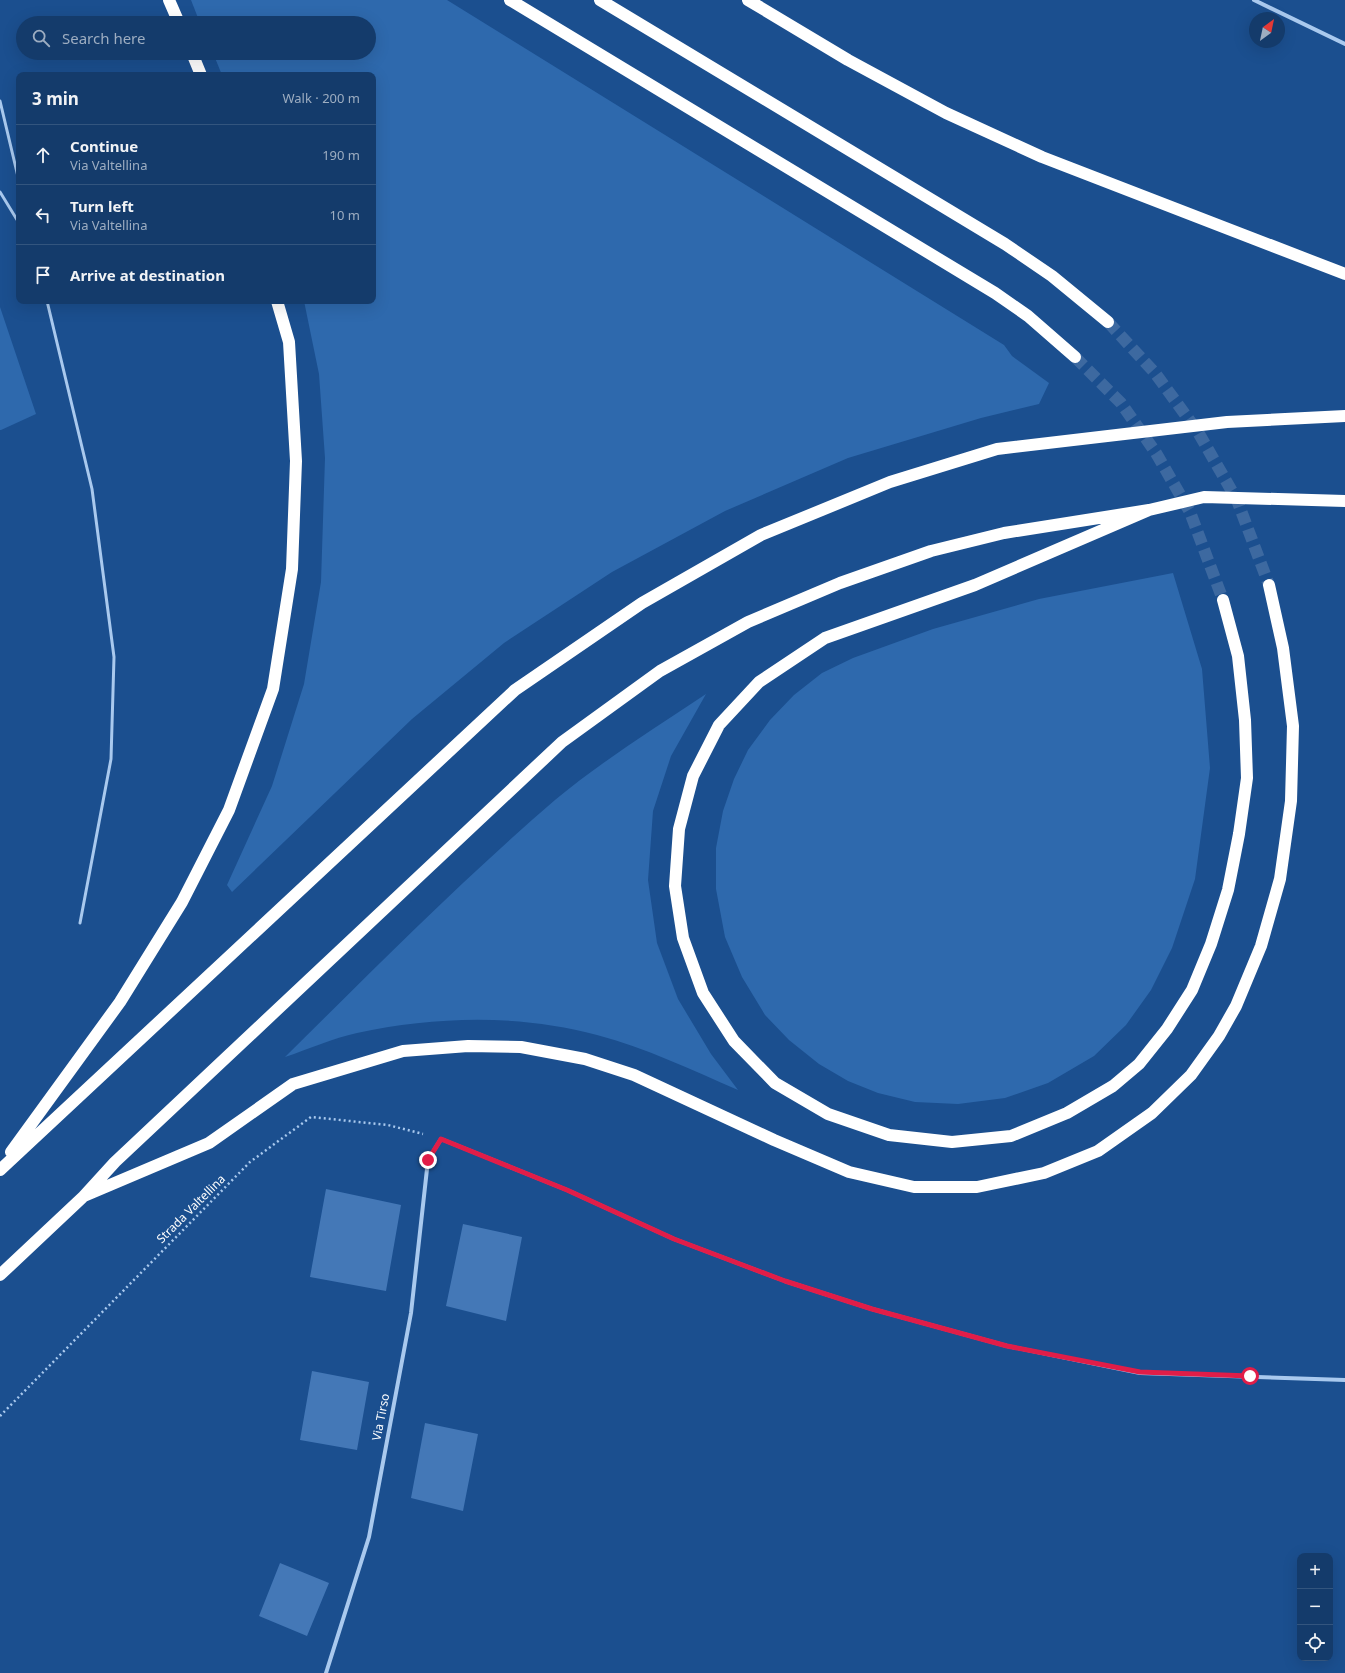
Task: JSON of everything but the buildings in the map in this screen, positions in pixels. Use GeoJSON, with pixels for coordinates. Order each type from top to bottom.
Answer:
{"type":"FeatureCollection","features":[{"type":"Feature","properties":{"kind":"highway"},"geometry":{"type":"LineString","coordinates":[[169,0],[176,16]]}},
{"type":"Feature","properties":{"kind":"highway"},"geometry":{"type":"LineString","coordinates":[[510,0],[995,293],[1028,316],[1075,356]]}},
{"type":"Feature","properties":{"kind":"highway"},"geometry":{"type":"LineString","coordinates":[[600,0],[1005,244],[1052,276],[1108,322]]}},
{"type":"Feature","properties":{"kind":"highway"},"geometry":{"type":"LineString","coordinates":[[748,0],[848,60],[966,123],[1042,157],[1345,274]]}},
{"type":"Feature","properties":{"kind":"highway"},"geometry":{"type":"LineString","coordinates":[[195,60],[201,72]]}},
{"type":"Feature","properties":{"kind":"highway"},"geometry":{"type":"LineString","coordinates":[[0,1169],[120,1002],[182,902],[230,810],[273,689],[292,569],[296,461],[289,342],[278,304]]}},
{"type":"Feature","properties":{"kind":"highway"},"geometry":{"type":"LineString","coordinates":[[0,1169],[46,1128],[515,690],[642,603],[761,535],[890,482],[997,448],[1227,422],[1345,416]]}},
{"type":"Feature","properties":{"kind":"highway"},"geometry":{"type":"LineString","coordinates":[[0,1276],[84,1196],[115,1162],[562,742],[660,671],[748,622],[840,583],[931,551],[1004,533],[1149,510],[1204,497],[1345,501]]}},
{"type":"Feature","properties":{"kind":"highway"},"geometry":{"type":"LineString","coordinates":[[1149,510],[975,585],[825,638],[759,682],[719,725],[693,776],[679,829],[675,886],[683,938],[703,993],[734,1041],[775,1083],[828,1114],[889,1135],[952,1142],[1011,1136],[1052,1119],[1066,1113],[1113,1086],[1139,1064],[1167,1029],[1192,990],[1212,944],[1228,890],[1239,834],[1247,778],[1245,720],[1238,656],[1223,600]]}},
{"type":"Feature","properties":{"kind":"highway"},"geometry":{"type":"LineString","coordinates":[[84,1196],[209,1143],[294,1084],[403,1051],[468,1046],[521,1048],[585,1059],[634,1075],[774,1140],[849,1172],[914,1187],[977,1186],[1044,1173],[1098,1151],[1152,1113],[1191,1075],[1219,1036],[1236,1006],[1261,946],[1280,879],[1291,793],[1292,726],[1283,648],[1268,585]]}},
{"type":"Feature","properties":{"kind":"street"},"geometry":{"type":"LineString","coordinates":[[1254,0],[1345,44]]}},
{"type":"Feature","properties":{"kind":"street"},"geometry":{"type":"LineString","coordinates":[[441,1139],[567,1190],[674,1239],[785,1281],[872,1309],[1007,1346],[1140,1372],[1345,1380]]}},
{"type":"Feature","properties":{"kind":"street","name":"Via Tirso"},"geometry":{"type":"LineString","coordinates":[[326,1673],[369,1537],[411,1314],[428,1160],[441,1139]]}},
{"type":"Feature","properties":{"kind":"lane"},"geometry":{"type":"LineString","coordinates":[[0,101],[16,168]]}},
{"type":"Feature","properties":{"kind":"lane"},"geometry":{"type":"LineString","coordinates":[[0,192],[16,217]]}},
{"type":"Feature","properties":{"kind":"lane"},"geometry":{"type":"LineString","coordinates":[[48,304],[92,489],[114,657],[111,759],[80,923]]}},
{"type":"Feature","properties":{"kind":"path","name":"Strada Valtellina"},"geometry":{"type":"LineString","coordinates":[[0,1416],[250,1162],[311,1118],[388,1125],[441,1139]]}},
{"type":"Feature","properties":{"kind":"shaded area"},"geometry":{"type":"Polygon","coordinates":[[[191,0],[447,0],[1004,345],[1012,356],[1049,383],[1039,404],[981,418],[848,458],[725,511],[612,572],[504,643],[412,719],[232,892],[227,885],[272,786],[304,684],[321,582],[325,458],[319,374],[305,304],[376,304],[376,72],[221,72],[216,60],[376,60],[376,16],[197,16],[191,0]]]}},
{"type":"Feature","properties":{"kind":"shaded area"},"geometry":{"type":"Polygon","coordinates":[[[0,307],[36,414],[1,430],[0,430],[0,307]]]}},
{"type":"Feature","properties":{"kind":"shaded area"},"geometry":{"type":"Polygon","coordinates":[[[1173,573],[1202,669],[1210,768],[1195,879],[1172,948],[1151,990],[1126,1025],[1094,1056],[1048,1083],[1005,1098],[958,1104],[915,1102],[878,1093],[848,1081],[819,1064],[789,1040],[765,1015],[742,977],[725,937],[716,889],[716,848],[723,811],[734,779],[748,750],[770,720],[794,695],[822,673],[853,658],[933,629],[1039,599],[1173,573]]]}},
{"type":"Feature","properties":{"kind":"shaded area"},"geometry":{"type":"Polygon","coordinates":[[[706,694],[671,756],[653,811],[648,880],[657,943],[678,999],[711,1054],[738,1090],[633,1046],[597,1035],[538,1023],[477,1020],[417,1023],[387,1027],[339,1038],[285,1057],[451,894],[555,800],[610,758],[706,694]]]}},
{"type":"Feature","properties":{"kind":"tunnel"},"geometry":{"type":"LineString","coordinates":[[1108,322],[1155,373],[1198,432],[1237,500],[1269,585]]}},
{"type":"Feature","properties":{"kind":"tunnel"},"geometry":{"type":"LineString","coordinates":[[1075,357],[1121,403],[1156,453],[1190,512],[1223,600]]}},
{"type":"Feature","properties":{"kind":"route"},"geometry":{"type":"LineString","coordinates":[[428,1160],[441,1139],[567,1190],[674,1239],[785,1281],[872,1309],[1007,1346],[1140,1372],[1250,1376]]}}]}
